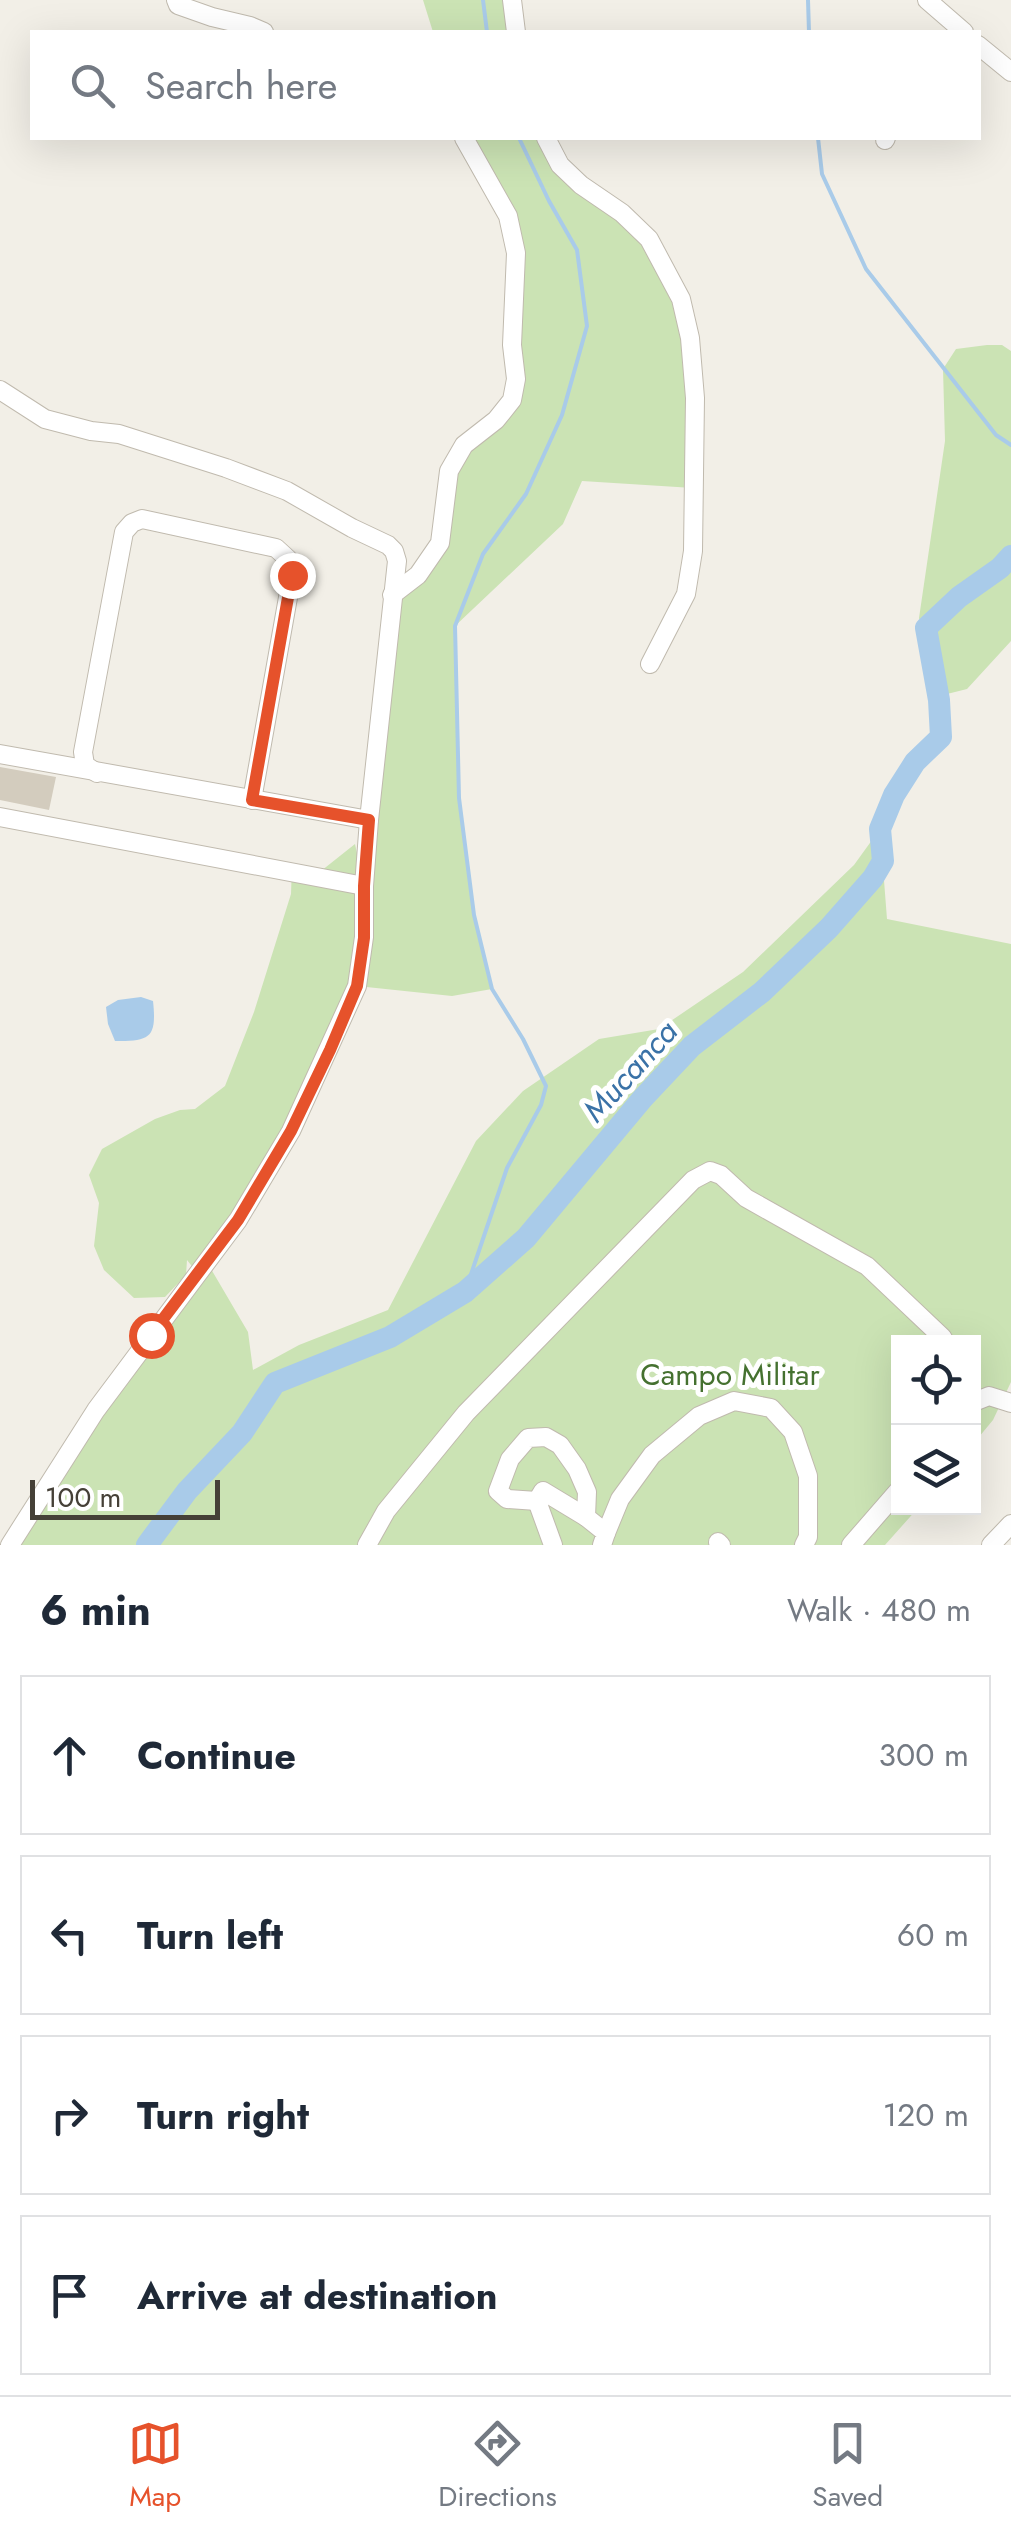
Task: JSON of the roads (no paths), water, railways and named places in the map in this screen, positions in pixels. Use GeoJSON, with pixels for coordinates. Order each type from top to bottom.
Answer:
{"type":"FeatureCollection","features":[{"type":"Feature","properties":{"kind":"street"},"geometry":{"type":"LineString","coordinates":[[176,0],[178,5],[259,30]]}},
{"type":"Feature","properties":{"kind":"street"},"geometry":{"type":"LineString","coordinates":[[512,0],[516,30]]}},
{"type":"Feature","properties":{"kind":"street"},"geometry":{"type":"LineString","coordinates":[[928,0],[962,30]]}},
{"type":"Feature","properties":{"kind":"street"},"geometry":{"type":"LineString","coordinates":[[981,47],[1011,72]]}},
{"type":"Feature","properties":{"kind":"street"},"geometry":{"type":"LineString","coordinates":[[392,594],[418,574],[440,543],[449,471],[464,445],[496,420],[512,400],[516,379],[512,345],[516,253],[508,216],[465,140]]}},
{"type":"Feature","properties":{"kind":"street"},"geometry":{"type":"LineString","coordinates":[[547,140],[560,165],[649,239],[680,299],[690,338],[695,398],[693,552],[686,594],[650,664]]}},
{"type":"Feature","properties":{"kind":"street"},"geometry":{"type":"LineString","coordinates":[[0,390],[45,418],[119,434],[287,490],[388,545],[397,561],[369,820],[364,938],[357,986],[291,1131],[238,1220],[96,1410],[10,1545]]}},
{"type":"Feature","properties":{"kind":"street"},"geometry":{"type":"LineString","coordinates":[[98,772],[85,765],[83,752],[124,532],[142,518],[276,548],[288,558],[292,575],[252,800]]}},
{"type":"Feature","properties":{"kind":"street"},"geometry":{"type":"LineString","coordinates":[[0,754],[369,820]]}},
{"type":"Feature","properties":{"kind":"street"},"geometry":{"type":"LineString","coordinates":[[0,816],[364,886]]}},
{"type":"Feature","properties":{"kind":"street"},"geometry":{"type":"LineString","coordinates":[[367,1545],[386,1512],[466,1413],[693,1180],[710,1171],[721,1175],[746,1198],[867,1266],[940,1335]]}},
{"type":"Feature","properties":{"kind":"street"},"geometry":{"type":"LineString","coordinates":[[981,1399],[989,1396],[1011,1403]]}},
{"type":"Feature","properties":{"kind":"street"},"geometry":{"type":"LineString","coordinates":[[553,1545],[538,1501],[543,1491],[586,1517],[604,1539],[620,1499],[652,1454],[700,1416],[734,1402],[770,1408],[793,1432],[808,1476],[808,1538],[804,1545]]}},
{"type":"Feature","properties":{"kind":"street"},"geometry":{"type":"LineString","coordinates":[[538,1501],[507,1499],[498,1491],[510,1460],[528,1438],[546,1437],[560,1445],[577,1468],[587,1492],[586,1517]]}},
{"type":"Feature","properties":{"kind":"street"},"geometry":{"type":"LineString","coordinates":[[851,1545],[891,1499]]}},
{"type":"Feature","properties":{"kind":"street"},"geometry":{"type":"LineString","coordinates":[[991,1545],[1011,1524]]}},
{"type":"Feature","properties":{"kind":"water"},"geometry":{"type":"Polygon","coordinates":[[[141,997],[153,1001],[152,1030],[143,1038],[115,1041],[106,1007],[118,1000],[141,997]]]}},
{"type":"Feature","properties":{"kind":"waterway"},"geometry":{"type":"LineString","coordinates":[[483,0],[487,30]]}},
{"type":"Feature","properties":{"kind":"waterway"},"geometry":{"type":"LineString","coordinates":[[808,0],[809,30]]}},
{"type":"Feature","properties":{"kind":"waterway"},"geometry":{"type":"LineString","coordinates":[[465,1292],[507,1168],[541,1105],[546,1086],[492,989],[474,915],[459,798],[455,626],[483,554],[526,494],[562,415],[587,326],[577,250],[520,140]]}},
{"type":"Feature","properties":{"kind":"waterway"},"geometry":{"type":"LineString","coordinates":[[818,140],[822,174],[866,269],[996,435],[1011,445]]}},
{"type":"Feature","properties":{"kind":"waterway","name":"Mucanca"},"geometry":{"type":"LineString","coordinates":[[147,1545],[187,1491],[242,1433],[275,1383],[390,1337],[465,1292],[526,1238],[643,1098],[692,1046],[762,992],[829,928],[873,878],[883,861],[880,829],[894,795],[915,762],[941,737],[939,700],[926,628],[1011,556]]}},
{"type":"Feature","properties":{"kind":"park label","name":"Campo Militar"},"geometry":{"type":"Point","coordinates":[730,1375]}}]}
